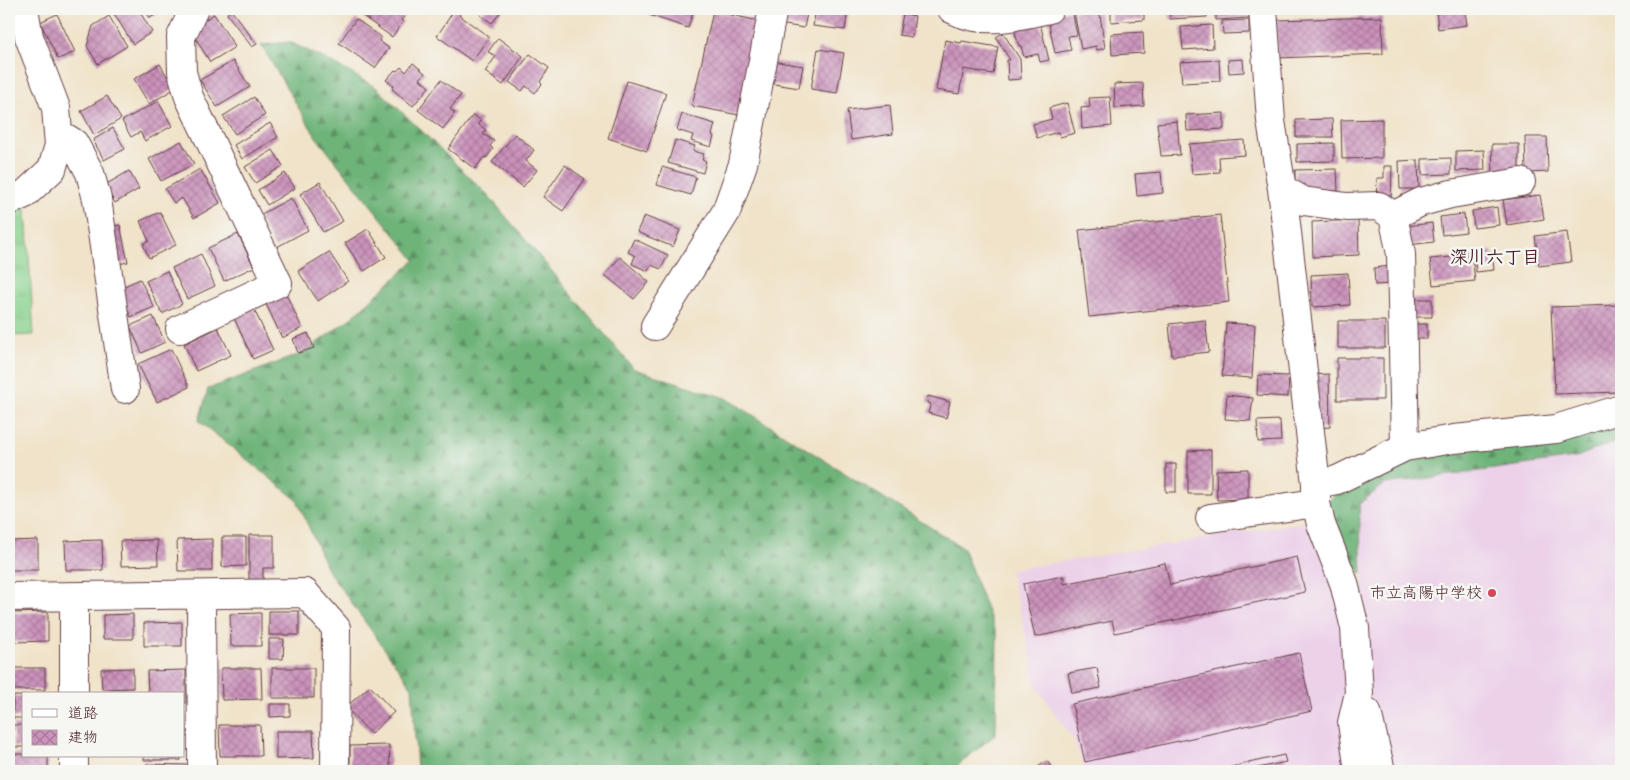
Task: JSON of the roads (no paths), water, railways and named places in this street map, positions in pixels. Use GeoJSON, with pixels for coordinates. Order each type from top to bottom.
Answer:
{"type":"FeatureCollection","features":[{"type":"Feature","properties":{"kind":"street"},"geometry":{"type":"LineString","coordinates":[[9,201],[25,194],[52,169],[58,145],[56,108],[29,37],[24,9]]}},
{"type":"Feature","properties":{"kind":"street"},"geometry":{"type":"LineString","coordinates":[[180,329],[278,283],[189,97],[182,72],[182,37],[194,9]]}},
{"type":"Feature","properties":{"kind":"street"},"geometry":{"type":"LineString","coordinates":[[655,326],[726,212],[744,164],[772,9]]}},
{"type":"Feature","properties":{"kind":"street"},"geometry":{"type":"LineString","coordinates":[[952,9],[978,18],[1014,17],[1049,9]]}},
{"type":"Feature","properties":{"kind":"street"},"geometry":{"type":"LineString","coordinates":[[1263,9],[1271,121],[1282,189],[1316,493],[1321,524],[1344,582],[1355,628],[1359,693],[1352,723],[1359,771]]}},
{"type":"Feature","properties":{"kind":"street"},"geometry":{"type":"LineString","coordinates":[[58,133],[74,143],[90,173],[98,199],[125,389]]}},
{"type":"Feature","properties":{"kind":"street"},"geometry":{"type":"LineString","coordinates":[[1393,216],[1421,202],[1521,182]]}},
{"type":"Feature","properties":{"kind":"street"},"geometry":{"type":"LineString","coordinates":[[1282,189],[1303,201],[1346,207],[1379,206],[1393,216],[1401,254],[1405,447]]}},
{"type":"Feature","properties":{"kind":"street"},"geometry":{"type":"LineString","coordinates":[[1210,518],[1316,493],[1337,480],[1405,447],[1454,438],[1556,429],[1621,408]]}},
{"type":"Feature","properties":{"kind":"street"},"geometry":{"type":"LineString","coordinates":[[9,597],[202,596],[305,593],[336,628],[335,771]]}},
{"type":"Feature","properties":{"kind":"street"},"geometry":{"type":"LineString","coordinates":[[202,596],[202,771]]}},
{"type":"Feature","properties":{"kind":"street"},"geometry":{"type":"LineString","coordinates":[[74,597],[74,692]]}},
{"type":"Feature","properties":{"kind":"street"},"geometry":{"type":"LineString","coordinates":[[1359,693],[1368,716],[1381,771]]}},
{"type":"Feature","properties":{"kind":"street"},"geometry":{"type":"LineString","coordinates":[[74,758],[74,771]]}},
{"type":"Feature","properties":{"kind":"place","name":"市立高陽中学校"},"geometry":{"type":"Point","coordinates":[1492,593]}},
{"type":"Feature","properties":{"kind":"district","name":"深川六丁目"},"geometry":{"type":"Point","coordinates":[1495,257]}}]}
